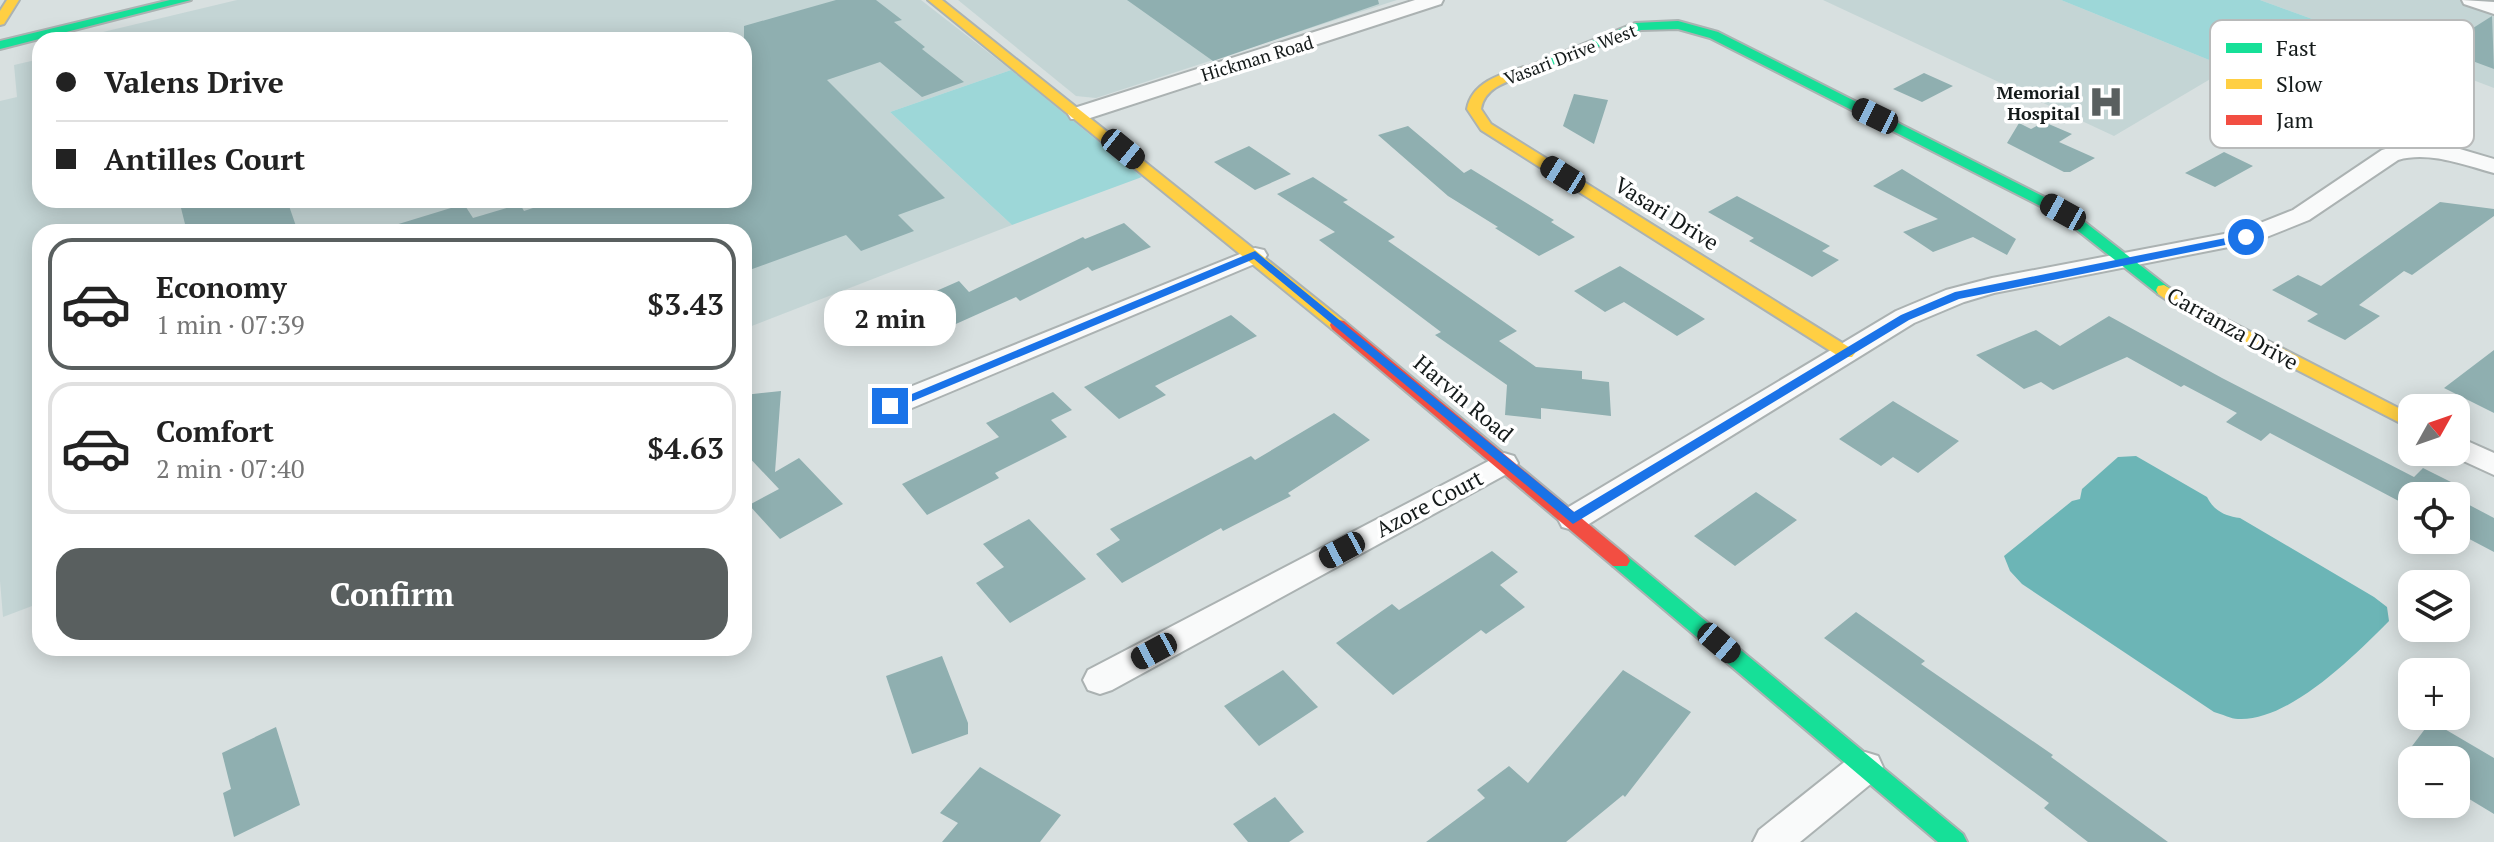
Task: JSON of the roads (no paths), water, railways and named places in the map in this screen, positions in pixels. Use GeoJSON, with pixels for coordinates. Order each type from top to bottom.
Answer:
{"type":"FeatureCollection","features":[{"type":"Feature","properties":{"kind":"street"},"geometry":{"type":"LineString","coordinates":[[0,21],[13,0]]}},
{"type":"Feature","properties":{"kind":"street"},"geometry":{"type":"LineString","coordinates":[[53,32],[185,0]]}},
{"type":"Feature","properties":{"kind":"street","name":"Harvin Road"},"geometry":{"type":"LineString","coordinates":[[934,0],[1255,255],[1955,842]]}},
{"type":"Feature","properties":{"kind":"street","name":"Hickman Road"},"geometry":{"type":"LineString","coordinates":[[1079,114],[1434,0]]}},
{"type":"Feature","properties":{"kind":"street"},"geometry":{"type":"LineString","coordinates":[[2471,0],[2494,8]]}},
{"type":"Feature","properties":{"kind":"street","name":"Vasari Drive West"},"geometry":{"type":"LineString","coordinates":[[1473,105],[1477,93],[1490,85],[1626,31],[1639,26],[1678,25]]}},
{"type":"Feature","properties":{"kind":"street","name":"Carranza Drive"},"geometry":{"type":"LineString","coordinates":[[1678,25],[1714,35],[2036,197],[2063,212],[2125,262],[2192,309],[2398,416]]}},
{"type":"Feature","properties":{"kind":"street"},"geometry":{"type":"LineString","coordinates":[[0,45],[32,37]]}},
{"type":"Feature","properties":{"kind":"street","name":"Vasari Drive"},"geometry":{"type":"LineString","coordinates":[[1473,105],[1475,115],[1486,127],[1846,353]]}},
{"type":"Feature","properties":{"kind":"street"},"geometry":{"type":"LineString","coordinates":[[1573,519],[1905,317],[1955,296],[2246,237],[2278,227],[2390,155],[2407,150],[2428,150],[2494,166]]}},
{"type":"Feature","properties":{"kind":"street"},"geometry":{"type":"LineString","coordinates":[[890,406],[1255,255]]}},
{"type":"Feature","properties":{"kind":"street"},"geometry":{"type":"LineString","coordinates":[[2470,453],[2494,465]]}},
{"type":"Feature","properties":{"kind":"street","name":"Azore Court"},"geometry":{"type":"LineString","coordinates":[[1100,680],[1504,463]]}},
{"type":"Feature","properties":{"kind":"street"},"geometry":{"type":"LineString","coordinates":[[1772,842],[1865,767]]}},
{"type":"Feature","properties":{"kind":"place","name":"Memorial Hospital"},"geometry":{"type":"Point","coordinates":[2106,102]}}]}
